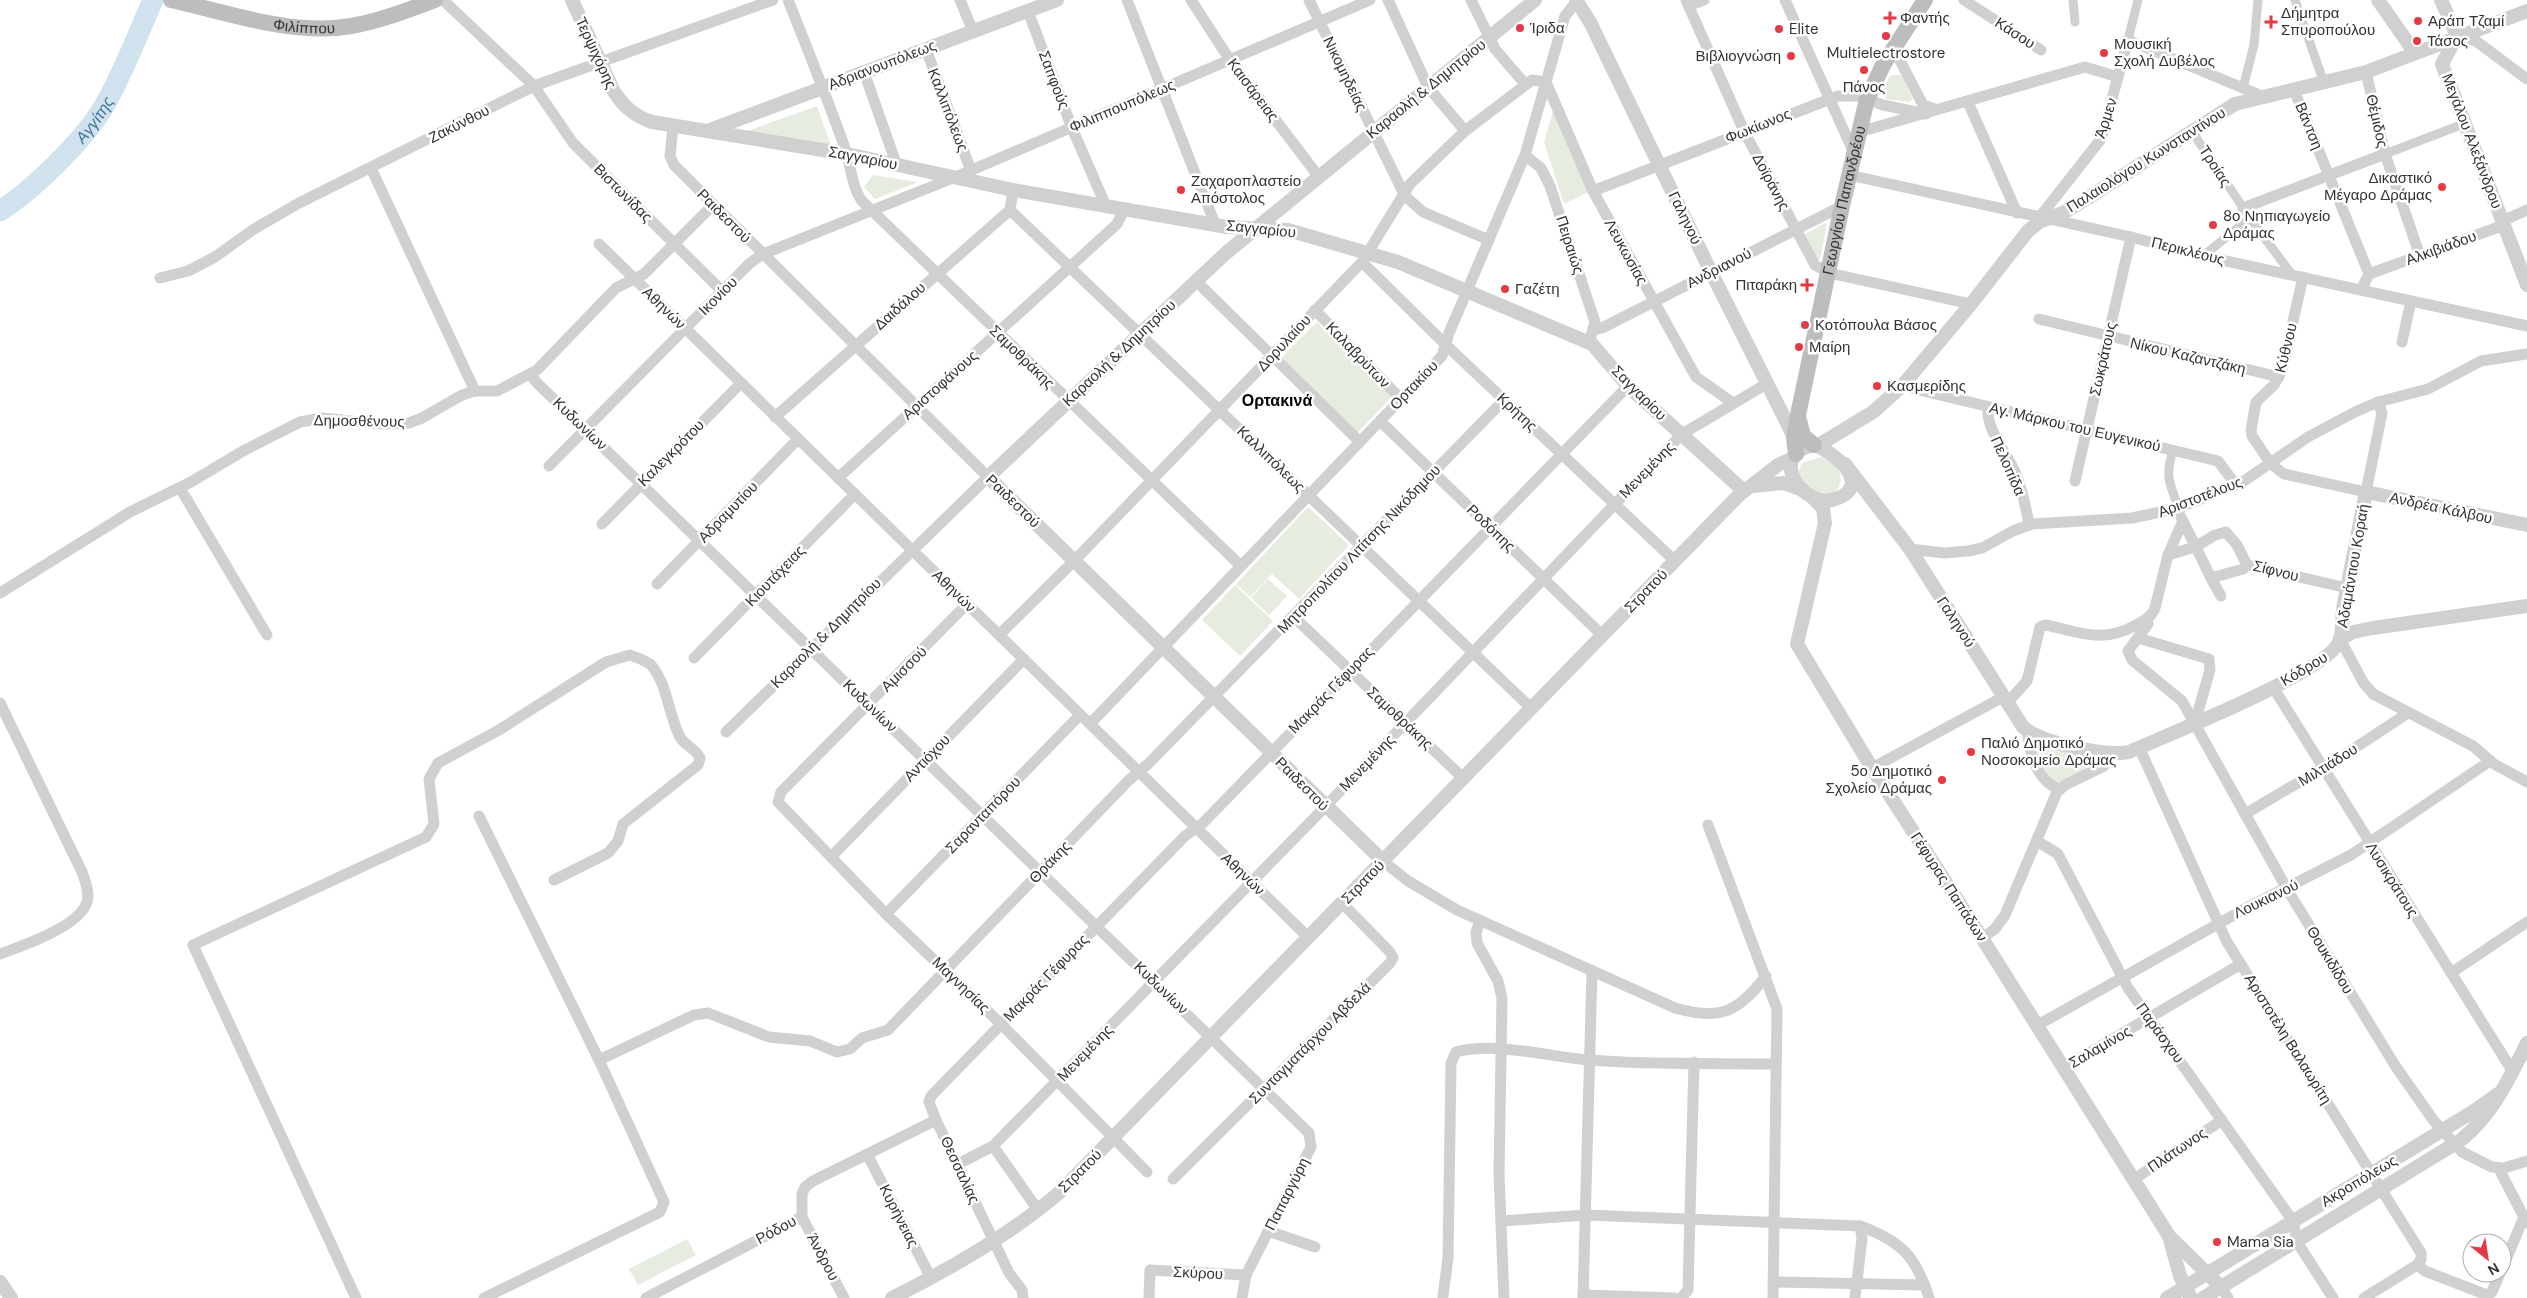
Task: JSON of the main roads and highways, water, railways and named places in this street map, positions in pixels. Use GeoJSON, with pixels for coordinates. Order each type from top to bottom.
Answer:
{"type":"FeatureCollection","features":[{"type":"Feature","properties":{"kind":"main road","name":"Φιλίππου"},"geometry":{"type":"LineString","coordinates":[[174,1],[272,22],[322,28],[362,23],[436,0]]}},
{"type":"Feature","properties":{"kind":"main road","name":"Γεωργίου Παπανδρέου"},"geometry":{"type":"LineString","coordinates":[[1794,456],[1794,436],[1798,415],[1858,132],[1867,99],[1875,79],[1925,0]]}},
{"type":"Feature","properties":{"kind":"main road"},"geometry":{"type":"LineString","coordinates":[[1798,415],[1803,436],[1815,446]]}},
{"type":"Feature","properties":{"kind":"waterway","name":"Αγγίτης"},"geometry":{"type":"LineString","coordinates":[[0,211],[42,178],[70,150],[94,121],[117,82],[153,0]]}},
{"type":"Feature","properties":{"kind":"place","name":"Φαντής"},"geometry":{"type":"Point","coordinates":[1890,18]}},
{"type":"Feature","properties":{"kind":"place","name":"Αράπ Τζαμί"},"geometry":{"type":"Point","coordinates":[2418,21]}},
{"type":"Feature","properties":{"kind":"place","name":"Δήμητρα Σπυροπούλου"},"geometry":{"type":"Point","coordinates":[2271,22]}},
{"type":"Feature","properties":{"kind":"place","name":"Ίριδα"},"geometry":{"type":"Point","coordinates":[1520,28]}},
{"type":"Feature","properties":{"kind":"place","name":"Elite"},"geometry":{"type":"Point","coordinates":[1779,29]}},
{"type":"Feature","properties":{"kind":"place","name":"Multielectrostore"},"geometry":{"type":"Point","coordinates":[1886,36]}},
{"type":"Feature","properties":{"kind":"place","name":"Τάσος"},"geometry":{"type":"Point","coordinates":[2417,41]}},
{"type":"Feature","properties":{"kind":"place","name":"Μουσική Σχολή Δυβέλος"},"geometry":{"type":"Point","coordinates":[2104,53]}},
{"type":"Feature","properties":{"kind":"place","name":"Βιβλιογνώση"},"geometry":{"type":"Point","coordinates":[1791,56]}},
{"type":"Feature","properties":{"kind":"place","name":"Πάνος"},"geometry":{"type":"Point","coordinates":[1864,70]}},
{"type":"Feature","properties":{"kind":"place","name":"Δικαστικό Μέγαρο Δράμας"},"geometry":{"type":"Point","coordinates":[2442,187]}},
{"type":"Feature","properties":{"kind":"place","name":"Ζαχαροπλαστείο Απόστολος"},"geometry":{"type":"Point","coordinates":[1181,190]}},
{"type":"Feature","properties":{"kind":"place","name":"8ο Νηπιαγωγείο Δράμας"},"geometry":{"type":"Point","coordinates":[2213,225]}},
{"type":"Feature","properties":{"kind":"place","name":"Πιταράκη"},"geometry":{"type":"Point","coordinates":[1807,285]}},
{"type":"Feature","properties":{"kind":"place","name":"Γαζέτη"},"geometry":{"type":"Point","coordinates":[1505,289]}},
{"type":"Feature","properties":{"kind":"place","name":"Κοτόπουλα Βάσος"},"geometry":{"type":"Point","coordinates":[1805,325]}},
{"type":"Feature","properties":{"kind":"place","name":"Μαίρη"},"geometry":{"type":"Point","coordinates":[1799,347]}},
{"type":"Feature","properties":{"kind":"place","name":"Κασμερίδης"},"geometry":{"type":"Point","coordinates":[1877,386]}},
{"type":"Feature","properties":{"kind":"place","name":"Παλιό Δημοτικό Νοσοκομείο Δράμας"},"geometry":{"type":"Point","coordinates":[1971,752]}},
{"type":"Feature","properties":{"kind":"place","name":"5ο Δημοτικό Σχολείο Δράμας"},"geometry":{"type":"Point","coordinates":[1942,780]}},
{"type":"Feature","properties":{"kind":"place","name":"Mama Sia"},"geometry":{"type":"Point","coordinates":[2217,1242]}},
{"type":"Feature","properties":{"kind":"district","name":"Ορτακινά"},"geometry":{"type":"Point","coordinates":[1277,400]}}]}
